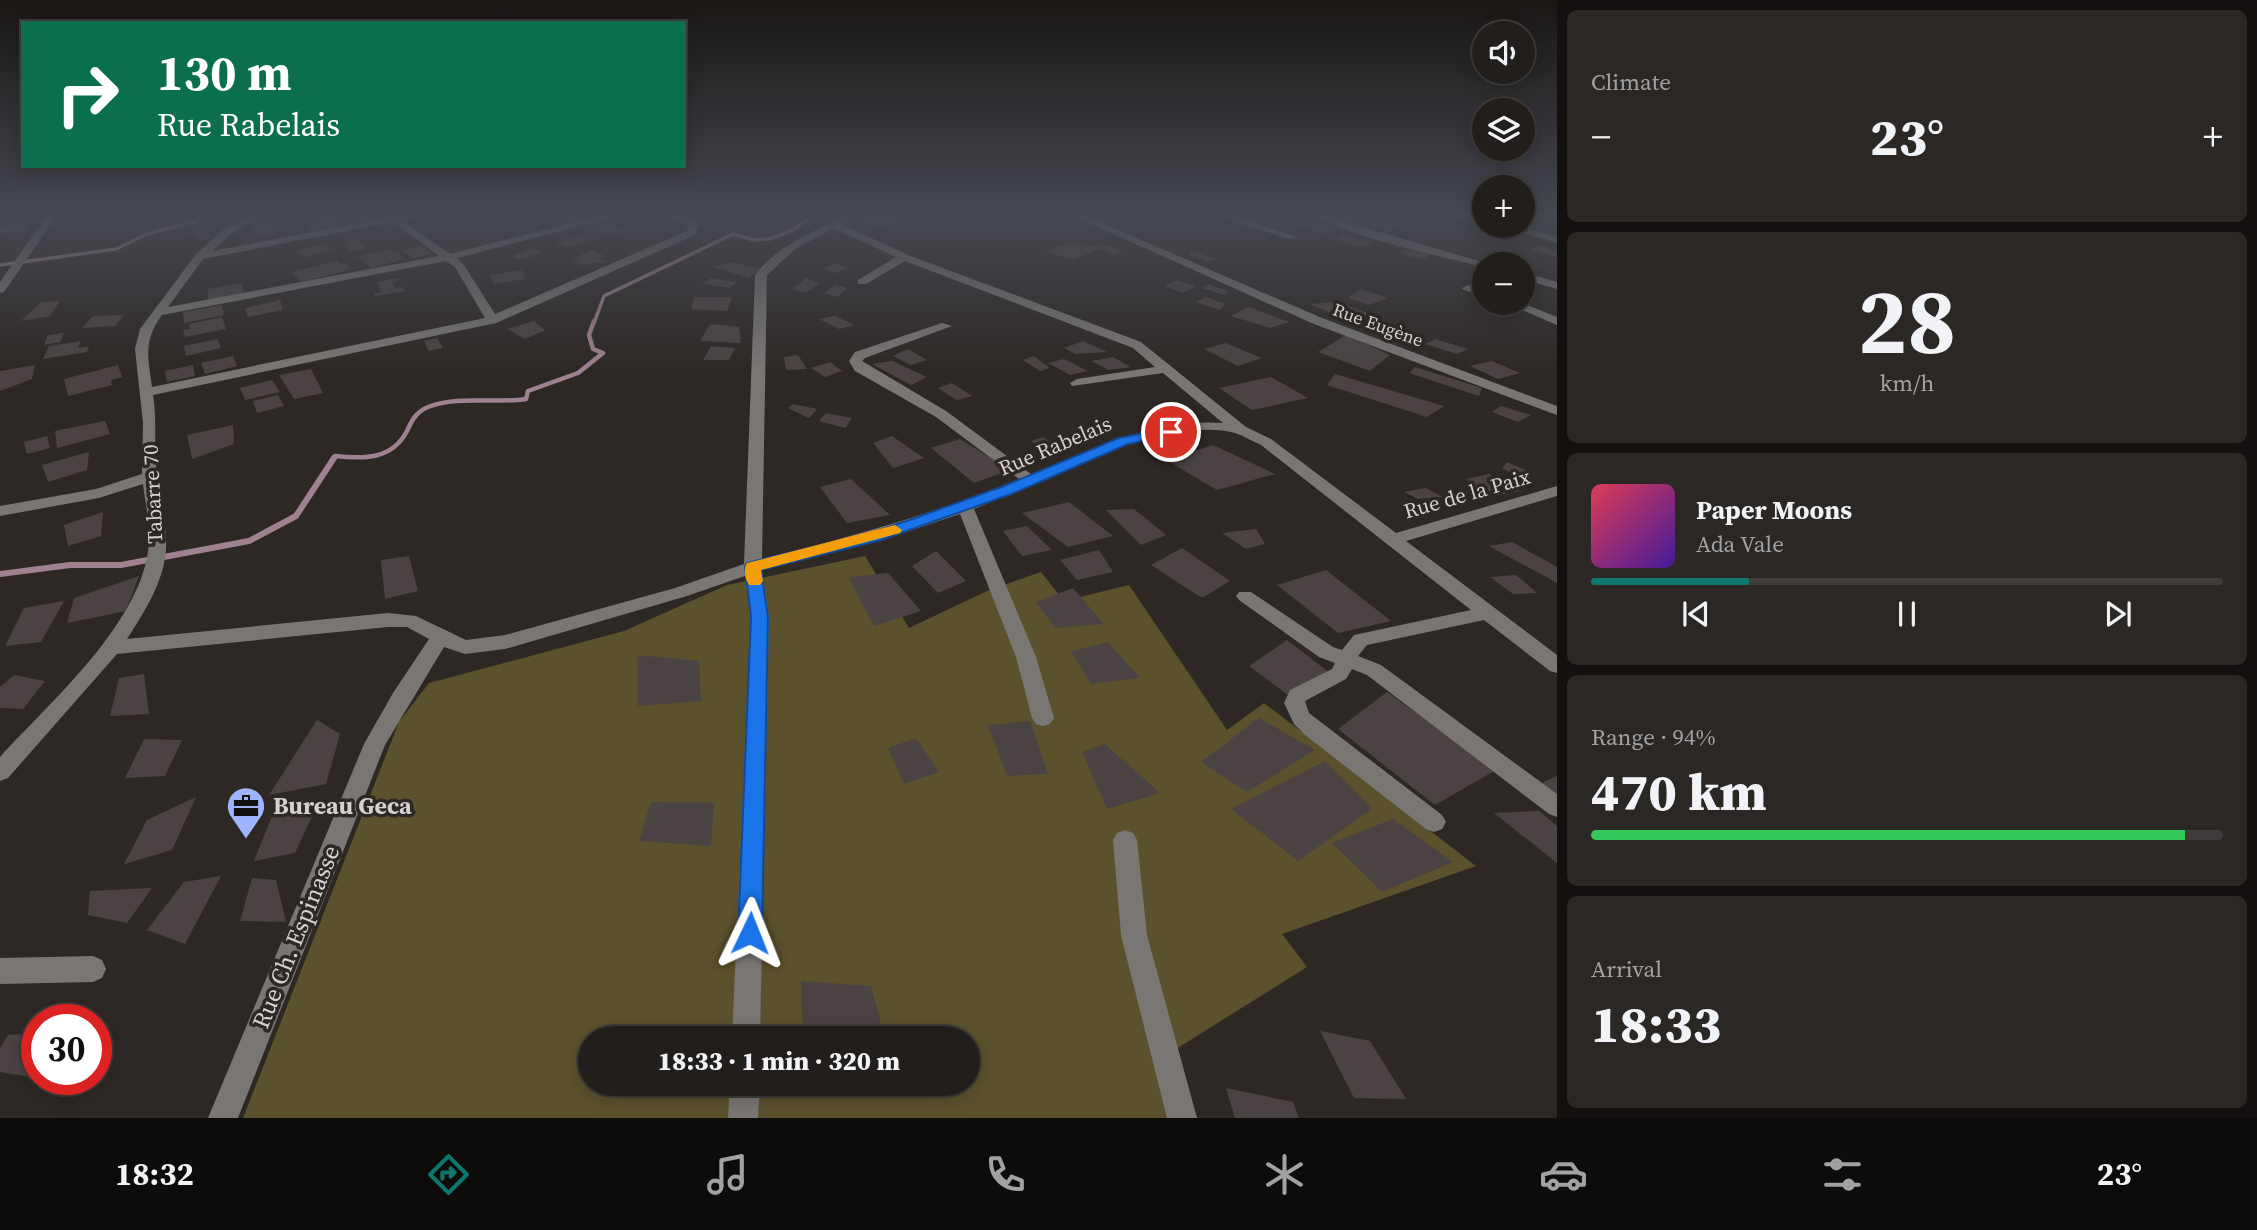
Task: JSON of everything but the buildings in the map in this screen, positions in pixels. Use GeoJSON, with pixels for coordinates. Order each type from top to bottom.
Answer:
{"type":"FeatureCollection","features":[{"type":"Feature","properties":{"kind":"street"},"geometry":{"type":"LineString","coordinates":[[0,290],[17,266]]}},
{"type":"Feature","properties":{"kind":"street","name":"Tabarre 70"},"geometry":{"type":"LineString","coordinates":[[0,772],[111,648],[139,606],[158,543],[148,461],[148,393],[141,349],[146,329],[192,266]]}},
{"type":"Feature","properties":{"kind":"street"},"geometry":{"type":"LineString","coordinates":[[156,313],[401,266]]}},
{"type":"Feature","properties":{"kind":"street"},"geometry":{"type":"LineString","coordinates":[[460,266],[492,320]]}},
{"type":"Feature","properties":{"kind":"street"},"geometry":{"type":"LineString","coordinates":[[148,393],[492,320],[615,266]]}},
{"type":"Feature","properties":{"kind":"street"},"geometry":{"type":"LineString","coordinates":[[747,1026],[760,617],[753,567],[761,275],[767,266]]}},
{"type":"Feature","properties":{"kind":"street"},"geometry":{"type":"LineString","coordinates":[[862,282],[889,266]]}},
{"type":"Feature","properties":{"kind":"street"},"geometry":{"type":"LineString","coordinates":[[928,266],[1137,345],[1241,430]]}},
{"type":"Feature","properties":{"kind":"street","name":"Rue Eugène"},"geometry":{"type":"LineString","coordinates":[[1193,266],[1318,321],[1557,411]]}},
{"type":"Feature","properties":{"kind":"street"},"geometry":{"type":"LineString","coordinates":[[1535,279],[1557,286]]}},
{"type":"Feature","properties":{"kind":"street"},"geometry":{"type":"LineString","coordinates":[[1468,288],[1472,289]]}},
{"type":"Feature","properties":{"kind":"street"},"geometry":{"type":"LineString","coordinates":[[1535,312],[1557,321]]}},
{"type":"Feature","properties":{"kind":"street"},"geometry":{"type":"LineString","coordinates":[[946,326],[860,355],[855,361],[860,368],[941,414],[1031,481]]}},
{"type":"Feature","properties":{"kind":"street"},"geometry":{"type":"LineString","coordinates":[[1077,383],[1165,369]]}},
{"type":"Feature","properties":{"kind":"street","name":"Rue Rabelais"},"geometry":{"type":"LineString","coordinates":[[753,567],[876,536],[965,507],[1124,441],[1191,429],[1216,427],[1241,430],[1266,442],[1557,666]]}},
{"type":"Feature","properties":{"kind":"street"},"geometry":{"type":"LineString","coordinates":[[0,511],[99,493],[150,477]]}},
{"type":"Feature","properties":{"kind":"street","name":"Rue de la Paix"},"geometry":{"type":"LineString","coordinates":[[1391,540],[1557,491]]}},
{"type":"Feature","properties":{"kind":"street"},"geometry":{"type":"LineString","coordinates":[[965,507],[1026,657],[1043,718]]}},
{"type":"Feature","properties":{"kind":"street"},"geometry":{"type":"LineString","coordinates":[[111,648],[388,620],[418,624],[440,638],[465,647],[505,642],[681,592],[753,567]]}},
{"type":"Feature","properties":{"kind":"street"},"geometry":{"type":"LineString","coordinates":[[1245,596],[1326,652],[1374,670],[1557,807]]}},
{"type":"Feature","properties":{"kind":"street"},"geometry":{"type":"LineString","coordinates":[[1434,822],[1313,729],[1296,710],[1294,703],[1297,696],[1339,674],[1354,646],[1362,640],[1487,613]]}},
{"type":"Feature","properties":{"kind":"street","name":"Rue Ch. Espinasse"},"geometry":{"type":"LineString","coordinates":[[223,1118],[375,744],[400,699],[440,638]]}},
{"type":"Feature","properties":{"kind":"street"},"geometry":{"type":"LineString","coordinates":[[1125,840],[1135,935],[1182,1118]]}},
{"type":"Feature","properties":{"kind":"street"},"geometry":{"type":"LineString","coordinates":[[0,971],[93,970]]}},
{"type":"Feature","properties":{"kind":"street"},"geometry":{"type":"LineString","coordinates":[[743,1118],[744,1096]]}},
{"type":"Feature","properties":{"kind":"shaded area"},"geometry":{"type":"Polygon","coordinates":[[[865,556],[909,628],[987,591],[1041,572],[1064,601],[1129,585],[1227,730],[1264,703],[1476,866],[1282,934],[1307,967],[1176,1049],[1197,1118],[243,1118],[399,722],[429,683],[624,631],[727,585],[865,556]]]}},
{"type":"Feature","properties":{"kind":"waterway"},"geometry":{"type":"LineString","coordinates":[[594,323],[604,296],[666,266]]}},
{"type":"Feature","properties":{"kind":"waterway"},"geometry":{"type":"LineString","coordinates":[[332,460],[335,456],[376,456],[393,448],[401,441],[420,411],[428,407],[451,401],[526,399],[528,391],[578,373],[603,353],[593,349],[589,335],[594,321]]}},
{"type":"Feature","properties":{"kind":"waterway"},"geometry":{"type":"LineString","coordinates":[[0,574],[70,565],[121,565],[249,541],[296,516],[334,458]]}},
{"type":"Feature","properties":{"kind":"slow traffic"},"geometry":{"type":"LineString","coordinates":[[755,581],[753,567],[895,530]]}},
{"type":"Feature","properties":{"kind":"place","name":"Bureau Geca"},"geometry":{"type":"Point","coordinates":[246,840]}},
{"type":"Feature","properties":{"kind":"route"},"geometry":{"type":"LineString","coordinates":[[750,933],[760,617],[753,567],[920,522],[965,507],[1124,441],[1171,432]]}}]}
